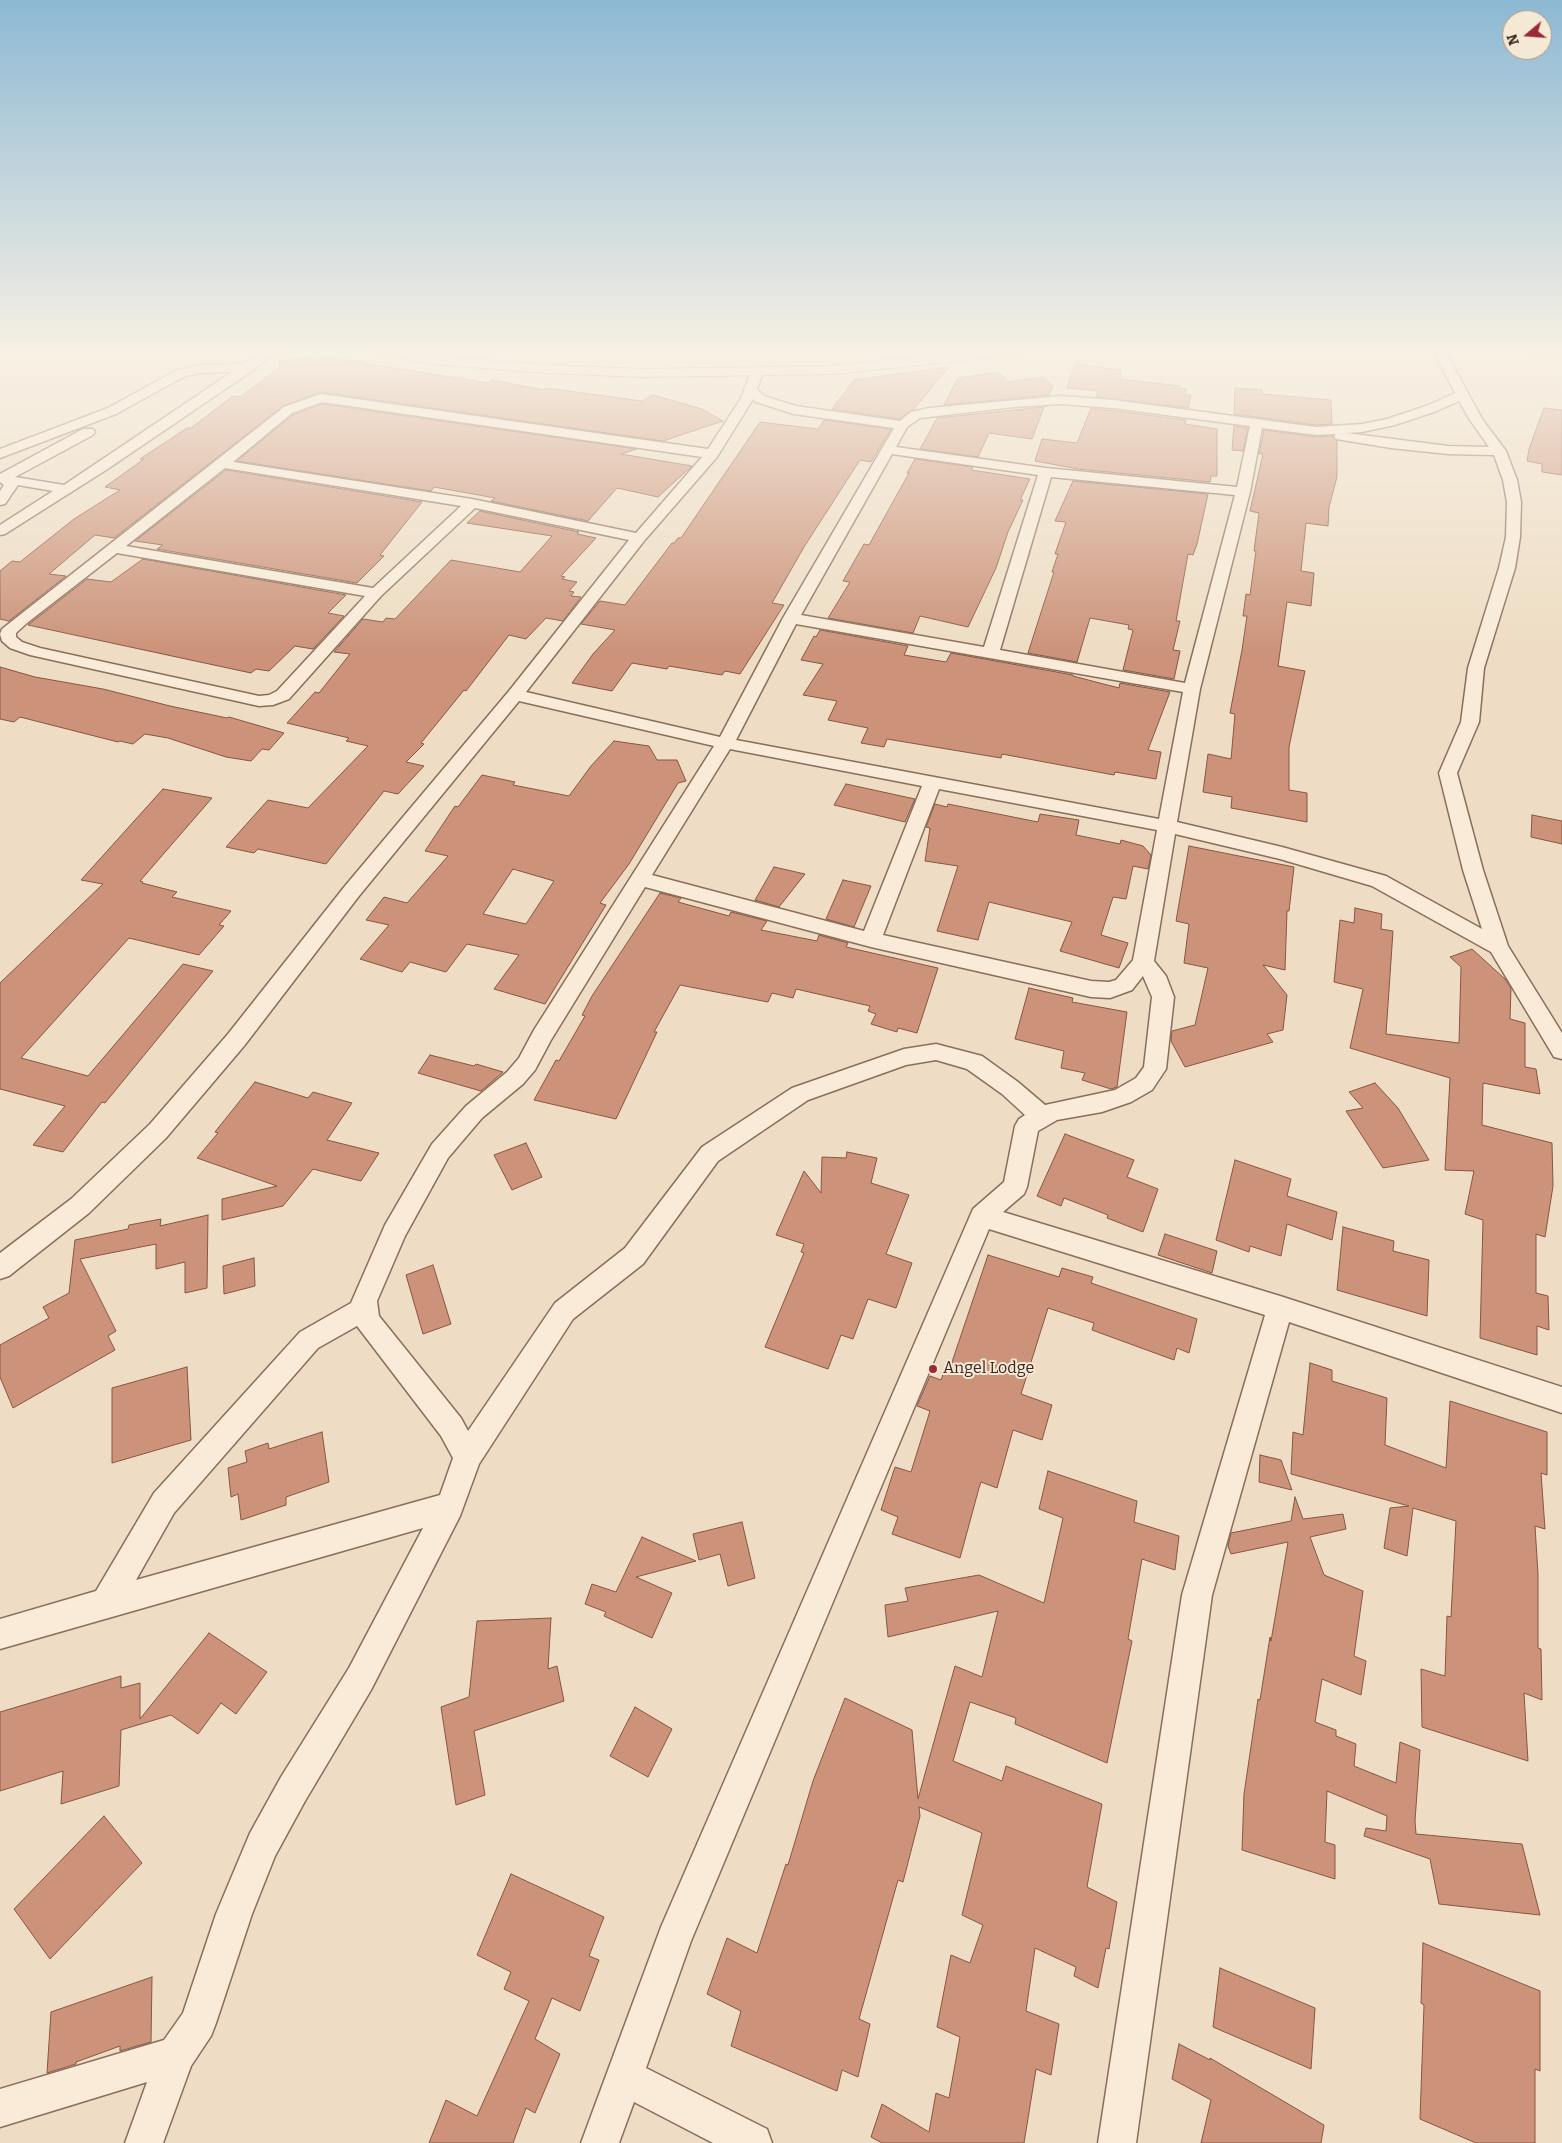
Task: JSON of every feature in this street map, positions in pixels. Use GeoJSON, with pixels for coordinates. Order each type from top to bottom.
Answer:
{"type":"FeatureCollection","features":[{"type":"Feature","properties":{"kind":"street"},"geometry":{"type":"LineString","coordinates":[[4,479],[54,451]]}},
{"type":"Feature","properties":{"kind":"street"},"geometry":{"type":"LineString","coordinates":[[0,531],[123,451]]}},
{"type":"Feature","properties":{"kind":"street"},"geometry":{"type":"LineString","coordinates":[[238,451],[21,620],[8,632],[8,638],[16,646],[36,652],[226,694],[268,701],[283,695],[376,593],[472,503]]}},
{"type":"Feature","properties":{"kind":"street"},"geometry":{"type":"LineString","coordinates":[[691,451],[712,454]]}},
{"type":"Feature","properties":{"kind":"street"},"geometry":{"type":"LineString","coordinates":[[0,1268],[80,1206],[158,1131],[236,1040],[352,890],[515,694],[639,538],[714,451]]}},
{"type":"Feature","properties":{"kind":"street"},"geometry":{"type":"LineString","coordinates":[[467,1458],[451,1427],[367,1320],[364,1301],[394,1232],[440,1151],[474,1112],[515,1078],[527,1064],[725,744],[791,618],[887,451]]}},
{"type":"Feature","properties":{"kind":"street"},"geometry":{"type":"LineString","coordinates":[[895,451],[1046,472],[1243,492]]}},
{"type":"Feature","properties":{"kind":"street"},"geometry":{"type":"LineString","coordinates":[[641,879],[871,940],[1091,989],[1110,990],[1124,985],[1143,962],[1192,689],[1243,492],[1251,451]]}},
{"type":"Feature","properties":{"kind":"street"},"geometry":{"type":"LineString","coordinates":[[1474,451],[1499,452],[1510,480],[1514,502],[1513,538],[1507,568],[1476,668],[1470,722],[1448,773],[1472,870],[1498,947],[1562,1052]]}},
{"type":"Feature","properties":{"kind":"street"},"geometry":{"type":"LineString","coordinates":[[222,464],[472,503],[639,538]]}},
{"type":"Feature","properties":{"kind":"street"},"geometry":{"type":"LineString","coordinates":[[992,652],[1046,472]]}},
{"type":"Feature","properties":{"kind":"street"},"geometry":{"type":"LineString","coordinates":[[4,479],[66,489]]}},
{"type":"Feature","properties":{"kind":"street"},"geometry":{"type":"LineString","coordinates":[[0,501],[11,485],[4,479]]}},
{"type":"Feature","properties":{"kind":"street"},"geometry":{"type":"LineString","coordinates":[[114,548],[376,593]]}},
{"type":"Feature","properties":{"kind":"street"},"geometry":{"type":"LineString","coordinates":[[791,618],[992,652],[1192,689]]}},
{"type":"Feature","properties":{"kind":"street"},"geometry":{"type":"LineString","coordinates":[[515,694],[725,744],[1167,826],[1282,853],[1380,881],[1498,947]]}},
{"type":"Feature","properties":{"kind":"street"},"geometry":{"type":"LineString","coordinates":[[871,940],[933,782]]}},
{"type":"Feature","properties":{"kind":"street"},"geometry":{"type":"LineString","coordinates":[[600,2143],[674,1940],[982,1216],[1014,1187],[1027,1126],[1041,1116],[1102,1103],[1123,1096],[1144,1084],[1155,1069],[1163,997],[1160,986],[1143,962]]}},
{"type":"Feature","properties":{"kind":"street"},"geometry":{"type":"LineString","coordinates":[[144,2143],[176,2055],[198,2022],[234,1914],[262,1845],[293,1789],[360,1679],[450,1506],[467,1458],[564,1311],[634,1256],[710,1154],[800,1094],[904,1057],[936,1052],[974,1062],[1010,1088],[1041,1116]]}},
{"type":"Feature","properties":{"kind":"street"},"geometry":{"type":"LineString","coordinates":[[982,1216],[1280,1308],[1562,1400]]}},
{"type":"Feature","properties":{"kind":"street"},"geometry":{"type":"LineString","coordinates":[[1117,2143],[1197,1595],[1280,1308]]}},
{"type":"Feature","properties":{"kind":"street"},"geometry":{"type":"LineString","coordinates":[[107,1602],[164,1503],[310,1340],[365,1309]]}},
{"type":"Feature","properties":{"kind":"street"},"geometry":{"type":"LineString","coordinates":[[0,1634],[107,1602],[450,1506]]}},
{"type":"Feature","properties":{"kind":"street"},"geometry":{"type":"LineString","coordinates":[[0,2108],[176,2055]]}},
{"type":"Feature","properties":{"kind":"street"},"geometry":{"type":"LineString","coordinates":[[625,2077],[753,2143]]}},
{"type":"Feature","properties":{"kind":"building"},"geometry":{"type":"Polygon","coordinates":[[[152,451],[225,451],[114,538],[95,535],[49,574],[66,576],[9,621],[0,619],[0,571],[12,561],[20,562],[74,519],[120,490],[105,487],[144,459],[140,459],[152,451]]]}},
{"type":"Feature","properties":{"kind":"building"},"geometry":{"type":"Polygon","coordinates":[[[249,451],[631,451],[621,454],[692,466],[658,497],[617,488],[588,521],[491,501],[495,498],[434,487],[431,491],[237,461],[249,451]]]}},
{"type":"Feature","properties":{"kind":"building"},"geometry":{"type":"Polygon","coordinates":[[[740,451],[878,451],[871,462],[860,460],[804,547],[772,603],[784,605],[740,674],[725,671],[722,675],[669,666],[667,669],[632,663],[612,691],[572,683],[593,654],[615,630],[581,624],[600,601],[625,605],[672,543],[681,538],[740,451]]]}},
{"type":"Feature","properties":{"kind":"building"},"geometry":{"type":"Polygon","coordinates":[[[935,451],[981,451],[978,457],[935,451]]]}},
{"type":"Feature","properties":{"kind":"building"},"geometry":{"type":"Polygon","coordinates":[[[1038,451],[1217,451],[1217,476],[1211,476],[1210,482],[1078,469],[1035,461],[1038,451]]]}},
{"type":"Feature","properties":{"kind":"building"},"geometry":{"type":"Polygon","coordinates":[[[1260,451],[1337,451],[1337,477],[1329,507],[1328,526],[1306,523],[1301,571],[1314,573],[1311,606],[1287,602],[1278,666],[1305,671],[1289,747],[1289,790],[1307,793],[1307,822],[1231,808],[1232,797],[1203,792],[1208,754],[1231,759],[1235,714],[1230,713],[1247,616],[1243,616],[1246,594],[1250,595],[1256,551],[1254,551],[1259,513],[1250,511],[1263,454],[1259,454],[1260,451]]]}},
{"type":"Feature","properties":{"kind":"building"},"geometry":{"type":"Polygon","coordinates":[[[1529,451],[1562,451],[1562,475],[1542,472],[1542,464],[1527,461],[1529,451]]]}},
{"type":"Feature","properties":{"kind":"building"},"geometry":{"type":"Polygon","coordinates":[[[915,459],[973,467],[971,470],[1030,479],[1020,500],[1023,500],[1008,532],[996,568],[968,627],[920,616],[913,633],[828,618],[850,582],[843,581],[864,544],[869,545],[915,459]]]}},
{"type":"Feature","properties":{"kind":"building"},"geometry":{"type":"Polygon","coordinates":[[[226,470],[422,502],[380,555],[384,556],[357,583],[157,549],[163,545],[135,541],[226,470]]]}},
{"type":"Feature","properties":{"kind":"building"},"geometry":{"type":"Polygon","coordinates":[[[1073,481],[1208,494],[1197,544],[1193,555],[1188,554],[1176,621],[1180,621],[1173,650],[1180,651],[1174,679],[1123,670],[1133,630],[1128,629],[1129,625],[1090,618],[1077,662],[1028,653],[1054,572],[1052,572],[1058,554],[1055,554],[1066,522],[1055,521],[1073,481]]]}},
{"type":"Feature","properties":{"kind":"building"},"geometry":{"type":"Polygon","coordinates":[[[480,511],[579,532],[577,534],[596,538],[561,576],[565,577],[562,579],[577,582],[569,591],[574,592],[571,596],[581,597],[563,621],[546,618],[526,639],[509,635],[466,691],[464,690],[421,743],[424,744],[406,762],[424,766],[398,794],[384,791],[326,864],[258,849],[254,853],[226,847],[268,800],[308,808],[368,746],[346,741],[349,738],[287,723],[315,692],[319,693],[350,654],[334,652],[363,619],[383,622],[386,618],[395,619],[451,560],[520,572],[552,536],[467,523],[480,511]]]}},
{"type":"Feature","properties":{"kind":"building"},"geometry":{"type":"Polygon","coordinates":[[[143,559],[346,595],[328,613],[344,616],[313,649],[295,646],[269,671],[256,669],[251,673],[28,625],[87,579],[111,582],[143,559]]]}},
{"type":"Feature","properties":{"kind":"building"},"geometry":{"type":"Polygon","coordinates":[[[820,630],[908,646],[904,655],[946,662],[951,653],[1073,675],[1119,688],[1120,683],[1170,692],[1148,750],[1161,752],[1156,779],[1115,772],[1114,775],[1002,754],[1001,758],[887,739],[884,747],[861,743],[868,728],[828,720],[837,701],[803,695],[823,664],[801,660],[814,636],[816,637],[820,630]]]}},
{"type":"Feature","properties":{"kind":"building"},"geometry":{"type":"Polygon","coordinates":[[[0,667],[35,677],[103,689],[170,706],[229,717],[284,733],[269,750],[262,749],[251,761],[226,757],[168,738],[145,734],[133,744],[118,742],[20,717],[14,722],[0,719],[0,667]]]}},
{"type":"Feature","properties":{"kind":"building"},"geometry":{"type":"Polygon","coordinates":[[[614,741],[649,746],[657,760],[677,760],[686,781],[678,783],[629,864],[600,903],[606,905],[545,1004],[494,989],[519,955],[467,944],[446,972],[410,962],[402,972],[360,959],[389,925],[366,920],[384,897],[407,903],[448,856],[425,851],[455,806],[458,807],[482,775],[515,782],[513,785],[569,796],[591,766],[614,741]],[[513,869],[483,914],[526,924],[554,881],[513,869]]]}},
{"type":"Feature","properties":{"kind":"building"},"geometry":{"type":"Polygon","coordinates":[[[846,784],[915,799],[905,822],[834,805],[846,784]]]}},
{"type":"Feature","properties":{"kind":"building"},"geometry":{"type":"Polygon","coordinates":[[[163,789],[212,798],[140,881],[177,892],[172,897],[231,911],[219,925],[224,926],[199,955],[129,938],[21,1058],[88,1076],[183,964],[213,971],[105,1103],[102,1102],[63,1152],[33,1145],[65,1106],[0,1089],[0,983],[103,884],[81,880],[163,789]]]}},
{"type":"Feature","properties":{"kind":"building"},"geometry":{"type":"Polygon","coordinates":[[[935,804],[947,807],[948,804],[1038,822],[1040,814],[1079,820],[1076,835],[1120,844],[1121,840],[1143,846],[1151,855],[1148,869],[1133,866],[1126,899],[1113,897],[1101,935],[1128,943],[1119,968],[1060,951],[1072,922],[989,902],[978,940],[937,931],[958,866],[925,861],[930,828],[926,827],[935,804]]]}},
{"type":"Feature","properties":{"kind":"building"},"geometry":{"type":"Polygon","coordinates":[[[1532,815],[1562,821],[1562,844],[1531,837],[1532,815]]]}},
{"type":"Feature","properties":{"kind":"building"},"geometry":{"type":"Polygon","coordinates":[[[1189,846],[1294,867],[1289,911],[1287,911],[1285,970],[1263,965],[1287,995],[1283,1030],[1267,1034],[1273,1042],[1185,1067],[1171,1041],[1172,1031],[1195,1025],[1208,968],[1184,963],[1189,924],[1176,921],[1189,846]]]}},
{"type":"Feature","properties":{"kind":"building"},"geometry":{"type":"Polygon","coordinates":[[[774,867],[805,874],[779,907],[755,900],[774,867]]]}},
{"type":"Feature","properties":{"kind":"building"},"geometry":{"type":"Polygon","coordinates":[[[843,880],[871,886],[854,927],[826,919],[843,880]]]}},
{"type":"Feature","properties":{"kind":"building"},"geometry":{"type":"Polygon","coordinates":[[[660,893],[681,898],[678,902],[729,916],[731,912],[767,921],[761,930],[817,941],[819,935],[848,943],[846,947],[938,968],[917,1033],[898,1028],[897,1032],[871,1024],[876,1014],[868,1011],[870,1006],[796,989],[793,998],[772,993],[768,1002],[680,985],[654,1032],[657,1032],[616,1119],[534,1100],[556,1060],[559,1061],[585,1016],[582,1015],[592,996],[660,893]]]}},
{"type":"Feature","properties":{"kind":"building"},"geometry":{"type":"Polygon","coordinates":[[[1355,908],[1382,914],[1381,929],[1393,931],[1386,1034],[1459,1043],[1461,967],[1450,957],[1472,949],[1505,979],[1511,988],[1510,1019],[1525,1023],[1525,1067],[1536,1069],[1540,1094],[1483,1083],[1482,1125],[1552,1143],[1553,1186],[1545,1237],[1536,1234],[1536,1293],[1548,1296],[1549,1330],[1537,1326],[1537,1355],[1480,1338],[1483,1220],[1465,1214],[1474,1171],[1445,1170],[1450,1078],[1350,1048],[1363,989],[1334,982],[1340,920],[1354,923],[1355,908]]]}},
{"type":"Feature","properties":{"kind":"building"},"geometry":{"type":"Polygon","coordinates":[[[1029,988],[1073,998],[1072,1002],[1127,1012],[1117,1087],[1111,1089],[1082,1080],[1085,1073],[1061,1068],[1064,1051],[1015,1039],[1029,988]]]}},
{"type":"Feature","properties":{"kind":"building"},"geometry":{"type":"Polygon","coordinates":[[[430,1055],[474,1066],[476,1064],[503,1072],[481,1091],[418,1073],[430,1055]]]}},
{"type":"Feature","properties":{"kind":"building"},"geometry":{"type":"Polygon","coordinates":[[[255,1082],[308,1098],[313,1092],[352,1103],[327,1140],[379,1153],[361,1181],[313,1169],[283,1206],[222,1220],[222,1199],[277,1186],[197,1158],[218,1133],[215,1132],[255,1082]]]}},
{"type":"Feature","properties":{"kind":"building"},"geometry":{"type":"Polygon","coordinates":[[[1375,1083],[1398,1108],[1429,1160],[1383,1168],[1346,1111],[1363,1108],[1349,1092],[1375,1083]]]}},
{"type":"Feature","properties":{"kind":"building"},"geometry":{"type":"Polygon","coordinates":[[[1065,1134],[1134,1160],[1127,1177],[1158,1189],[1143,1232],[1107,1218],[1108,1215],[1064,1198],[1061,1206],[1037,1196],[1065,1134]]]}},
{"type":"Feature","properties":{"kind":"building"},"geometry":{"type":"Polygon","coordinates":[[[526,1143],[542,1177],[512,1190],[494,1155],[526,1143]]]}},
{"type":"Feature","properties":{"kind":"building"},"geometry":{"type":"Polygon","coordinates":[[[847,1152],[877,1158],[871,1183],[909,1195],[886,1254],[912,1263],[896,1308],[868,1299],[853,1339],[841,1335],[828,1369],[765,1347],[804,1253],[801,1252],[804,1244],[776,1235],[804,1171],[821,1193],[822,1157],[846,1158],[847,1152]]]}},
{"type":"Feature","properties":{"kind":"building"},"geometry":{"type":"Polygon","coordinates":[[[1235,1160],[1291,1179],[1287,1196],[1337,1212],[1332,1240],[1287,1224],[1281,1256],[1250,1246],[1249,1252],[1216,1240],[1235,1160]]]}},
{"type":"Feature","properties":{"kind":"building"},"geometry":{"type":"Polygon","coordinates":[[[208,1215],[207,1288],[185,1293],[185,1262],[156,1269],[156,1244],[80,1259],[116,1331],[108,1336],[115,1350],[13,1408],[0,1377],[0,1345],[49,1318],[43,1307],[69,1293],[75,1240],[128,1229],[129,1225],[161,1219],[160,1226],[208,1215]]]}},
{"type":"Feature","properties":{"kind":"building"},"geometry":{"type":"Polygon","coordinates":[[[1343,1227],[1394,1241],[1393,1251],[1429,1260],[1427,1316],[1337,1290],[1343,1227]]]}},
{"type":"Feature","properties":{"kind":"building"},"geometry":{"type":"Polygon","coordinates":[[[1165,1234],[1217,1251],[1212,1273],[1158,1255],[1165,1234]]]}},
{"type":"Feature","properties":{"kind":"building"},"geometry":{"type":"Polygon","coordinates":[[[988,1255],[1059,1277],[1062,1268],[1093,1277],[1091,1283],[1197,1319],[1189,1353],[1177,1348],[1174,1360],[1092,1330],[1094,1323],[1048,1308],[1021,1394],[1052,1405],[1042,1440],[1013,1430],[997,1488],[981,1482],[960,1558],[892,1534],[898,1517],[881,1510],[895,1467],[911,1472],[930,1411],[917,1406],[930,1376],[941,1380],[945,1369],[949,1371],[988,1255]]]}},
{"type":"Feature","properties":{"kind":"building"},"geometry":{"type":"Polygon","coordinates":[[[254,1258],[255,1286],[224,1294],[223,1266],[254,1258]]]}},
{"type":"Feature","properties":{"kind":"building"},"geometry":{"type":"Polygon","coordinates":[[[433,1265],[451,1324],[423,1334],[406,1275],[433,1265]]]}},
{"type":"Feature","properties":{"kind":"building"},"geometry":{"type":"Polygon","coordinates":[[[1310,1363],[1332,1370],[1332,1381],[1387,1398],[1385,1445],[1446,1468],[1450,1401],[1547,1432],[1547,1475],[1541,1473],[1545,1529],[1535,1526],[1538,1574],[1538,1648],[1541,1649],[1542,1700],[1524,1693],[1528,1761],[1422,1727],[1421,1669],[1445,1676],[1447,1616],[1451,1617],[1456,1521],[1413,1508],[1407,1556],[1384,1548],[1390,1508],[1409,1506],[1291,1474],[1293,1432],[1303,1435],[1310,1363]]]}},
{"type":"Feature","properties":{"kind":"building"},"geometry":{"type":"Polygon","coordinates":[[[187,1367],[191,1440],[112,1463],[112,1388],[187,1367]]]}},
{"type":"Feature","properties":{"kind":"building"},"geometry":{"type":"Polygon","coordinates":[[[322,1432],[329,1482],[286,1497],[286,1505],[241,1520],[238,1494],[231,1497],[228,1468],[247,1462],[245,1451],[268,1443],[269,1449],[322,1432]]]}},
{"type":"Feature","properties":{"kind":"building"},"geometry":{"type":"Polygon","coordinates":[[[1260,1455],[1281,1460],[1292,1490],[1259,1482],[1260,1455]]]}},
{"type":"Feature","properties":{"kind":"building"},"geometry":{"type":"Polygon","coordinates":[[[1048,1471],[1137,1501],[1134,1522],[1179,1536],[1175,1570],[1142,1559],[1128,1639],[1132,1641],[1107,1763],[1015,1724],[1016,1718],[970,1702],[953,1761],[1002,1781],[1006,1766],[1102,1804],[1087,1887],[1117,1902],[1109,1949],[1106,1948],[1098,1988],[1074,1976],[1076,1967],[1035,1948],[1026,2011],[1059,2024],[1051,2075],[1036,2069],[1024,2143],[882,2143],[871,2137],[882,2104],[929,2132],[936,2093],[949,2098],[960,2037],[937,2027],[951,1955],[970,1963],[983,1925],[962,1915],[982,1833],[919,1807],[920,1816],[903,1882],[898,1880],[859,2019],[870,2024],[858,2077],[842,2070],[837,2091],[731,2046],[741,2011],[707,1994],[727,1938],[757,1953],[786,1864],[788,1865],[813,1781],[845,1698],[912,1730],[918,1799],[955,1666],[982,1677],[998,1611],[888,1637],[885,1605],[908,1601],[905,1588],[979,1575],[1044,1603],[1063,1518],[1039,1509],[1048,1471]]]}},
{"type":"Feature","properties":{"kind":"building"},"geometry":{"type":"Polygon","coordinates":[[[1295,1497],[1303,1519],[1343,1514],[1346,1529],[1310,1537],[1324,1575],[1363,1591],[1354,1656],[1366,1661],[1361,1695],[1322,1679],[1315,1722],[1336,1730],[1336,1736],[1356,1744],[1354,1766],[1396,1783],[1400,1742],[1420,1750],[1415,1821],[1416,1834],[1522,1844],[1540,1915],[1439,1904],[1430,1859],[1364,1836],[1366,1828],[1386,1831],[1387,1816],[1327,1791],[1325,1842],[1335,1845],[1335,1879],[1242,1850],[1244,1794],[1258,1699],[1260,1700],[1288,1542],[1231,1554],[1228,1546],[1231,1533],[1291,1521],[1295,1497]]]}},
{"type":"Feature","properties":{"kind":"building"},"geometry":{"type":"Polygon","coordinates":[[[742,1522],[755,1578],[728,1586],[720,1554],[699,1560],[693,1534],[742,1522]]]}},
{"type":"Feature","properties":{"kind":"building"},"geometry":{"type":"Polygon","coordinates":[[[642,1537],[696,1561],[636,1577],[672,1593],[652,1638],[604,1616],[606,1612],[585,1604],[592,1584],[616,1592],[642,1537]]]}},
{"type":"Feature","properties":{"kind":"building"},"geometry":{"type":"Polygon","coordinates":[[[551,1618],[548,1669],[557,1666],[564,1701],[474,1731],[485,1795],[456,1805],[441,1707],[469,1697],[477,1621],[551,1618]]]}},
{"type":"Feature","properties":{"kind":"building"},"geometry":{"type":"Polygon","coordinates":[[[209,1633],[267,1672],[236,1714],[221,1703],[198,1734],[171,1715],[121,1730],[119,1786],[61,1804],[63,1771],[0,1791],[0,1712],[121,1676],[121,1688],[140,1683],[140,1719],[209,1633]]]}},
{"type":"Feature","properties":{"kind":"building"},"geometry":{"type":"Polygon","coordinates":[[[635,1707],[672,1729],[648,1777],[610,1756],[635,1707]]]}},
{"type":"Feature","properties":{"kind":"building"},"geometry":{"type":"Polygon","coordinates":[[[104,1816],[142,1863],[50,1959],[14,1909],[104,1816]]]}},
{"type":"Feature","properties":{"kind":"building"},"geometry":{"type":"Polygon","coordinates":[[[511,1874],[604,1917],[589,1956],[599,1960],[580,2011],[552,1998],[535,2039],[560,2054],[535,2113],[526,2108],[513,2143],[429,2143],[446,2100],[477,2116],[529,2001],[504,1989],[511,1972],[477,1955],[511,1874]]]}},
{"type":"Feature","properties":{"kind":"building"},"geometry":{"type":"Polygon","coordinates":[[[1423,1943],[1540,1991],[1540,2071],[1535,2069],[1535,2143],[1476,2143],[1420,2119],[1424,2005],[1421,2003],[1423,1943]]]}},
{"type":"Feature","properties":{"kind":"building"},"geometry":{"type":"Polygon","coordinates":[[[1220,1968],[1315,2008],[1311,2069],[1213,2027],[1220,1968]]]}},
{"type":"Feature","properties":{"kind":"building"},"geometry":{"type":"Polygon","coordinates":[[[152,1977],[151,2042],[120,2051],[120,2046],[76,2062],[76,2064],[47,2073],[51,2012],[152,1977]]]}},
{"type":"Feature","properties":{"kind":"building"},"geometry":{"type":"Polygon","coordinates":[[[1179,2044],[1210,2060],[1210,2058],[1324,2125],[1321,2143],[1201,2143],[1211,2100],[1172,2079],[1179,2044]]]}},
{"type":"Feature","properties":{"kind":"place","name":"Angel Lodge"},"geometry":{"type":"Point","coordinates":[933,1369]}}]}
